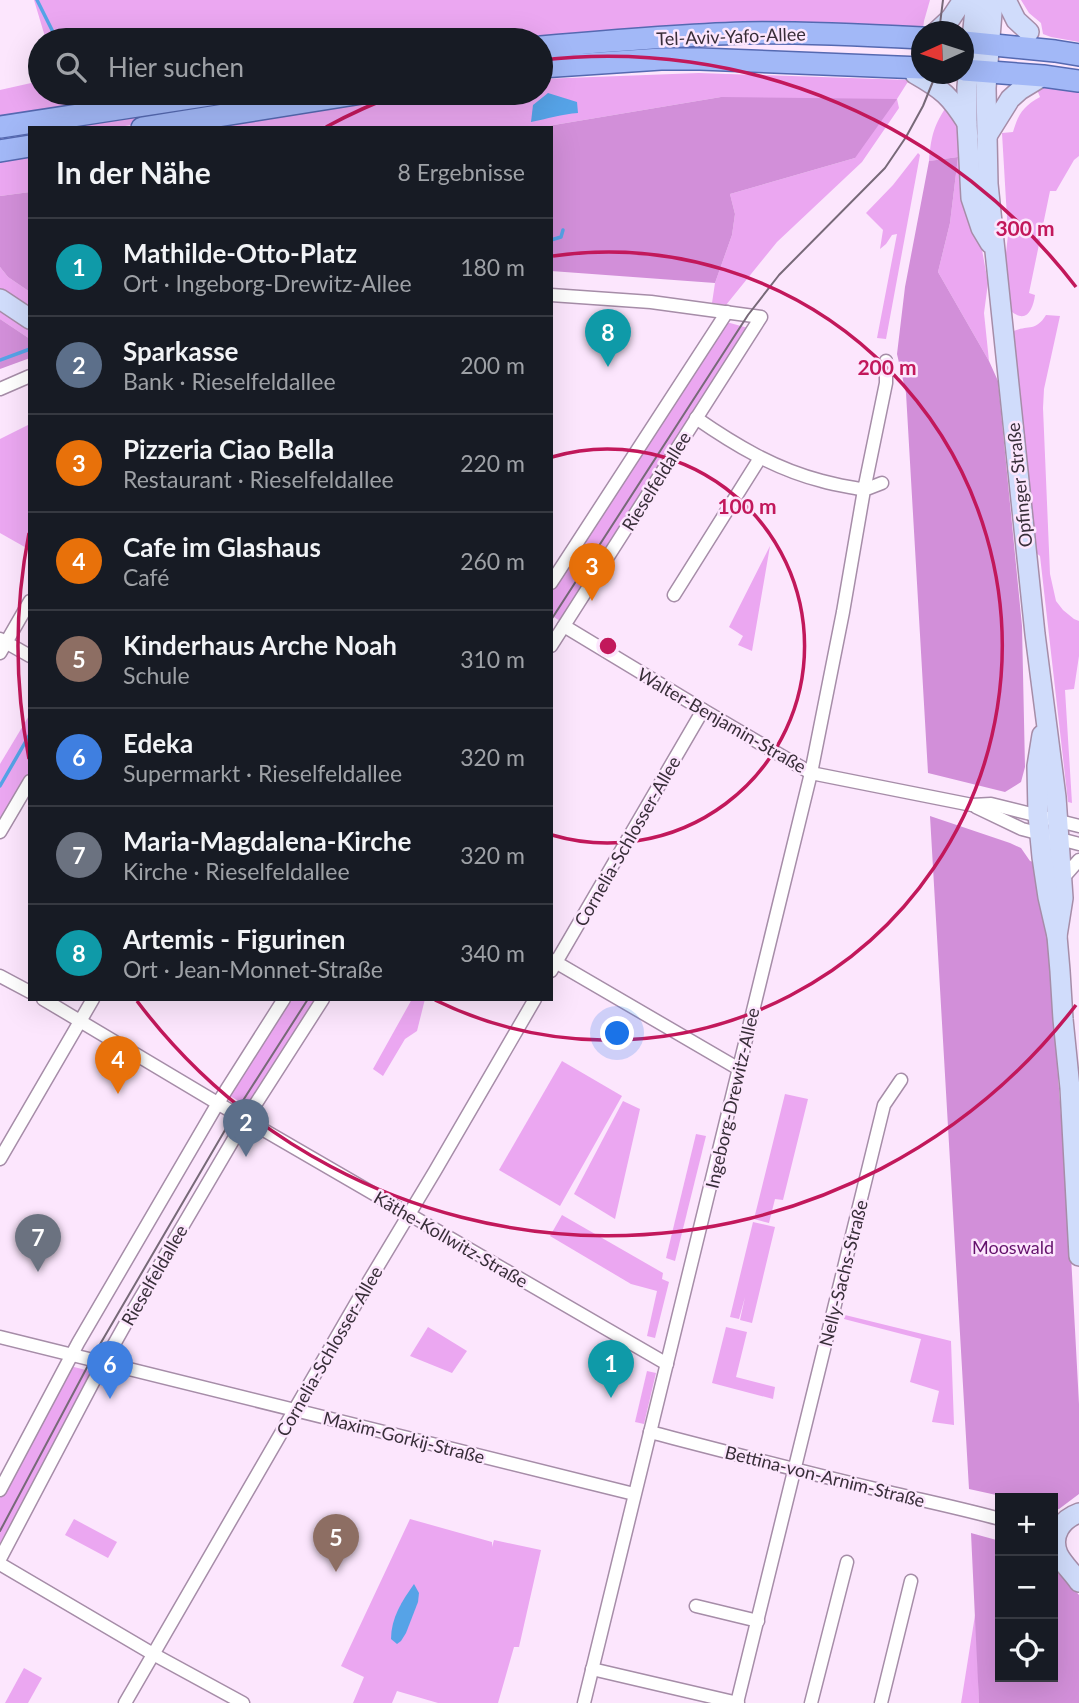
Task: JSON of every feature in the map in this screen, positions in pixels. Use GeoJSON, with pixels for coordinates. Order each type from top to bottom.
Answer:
{"type":"FeatureCollection","features":[{"type":"Feature","properties":{"kind":"main road"},"geometry":{"type":"LineString","coordinates":[[948,21],[963,0]]}},
{"type":"Feature","properties":{"kind":"main road","name":"Opfinger Straße"},"geometry":{"type":"LineString","coordinates":[[975,43],[976,0]]}},
{"type":"Feature","properties":{"kind":"main road","name":"Opfinger Straße"},"geometry":{"type":"LineString","coordinates":[[975,43],[993,0]]}},
{"type":"Feature","properties":{"kind":"main road"},"geometry":{"type":"LineString","coordinates":[[1006,0],[1016,20],[1055,51]]}},
{"type":"Feature","properties":{"kind":"main road","name":"Tel-Aviv-Yafo-Allee"},"geometry":{"type":"LineString","coordinates":[[553,46],[744,33],[911,37]]}},
{"type":"Feature","properties":{"kind":"main road"},"geometry":{"type":"LineString","coordinates":[[975,43],[1079,55]]}},
{"type":"Feature","properties":{"kind":"main road","name":"Tel-Aviv-Yafo-Allee"},"geometry":{"type":"LineString","coordinates":[[553,66],[699,59],[911,70]]}},
{"type":"Feature","properties":{"kind":"main road"},"geometry":{"type":"LineString","coordinates":[[974,71],[1079,81]]}},
{"type":"Feature","properties":{"kind":"main road","name":"Opfinger Straße"},"geometry":{"type":"LineString","coordinates":[[974,76],[987,137],[988,184],[1045,717],[1071,868],[1057,936]]}},
{"type":"Feature","properties":{"kind":"main road"},"geometry":{"type":"LineString","coordinates":[[987,137],[1010,99],[1043,76]]}},
{"type":"Feature","properties":{"kind":"main road"},"geometry":{"type":"LineString","coordinates":[[934,84],[947,94],[967,123]]}},
{"type":"Feature","properties":{"kind":"main road","name":"Opfinger Straße"},"geometry":{"type":"LineString","coordinates":[[972,84],[967,123],[971,198],[981,228],[995,252]]}},
{"type":"Feature","properties":{"kind":"main road"},"geometry":{"type":"LineString","coordinates":[[0,127],[144,105]]}},
{"type":"Feature","properties":{"kind":"main road"},"geometry":{"type":"LineString","coordinates":[[155,126],[287,105]]}},
{"type":"Feature","properties":{"kind":"main road"},"geometry":{"type":"LineString","coordinates":[[0,151],[28,146]]}},
{"type":"Feature","properties":{"kind":"main road"},"geometry":{"type":"LineString","coordinates":[[0,299],[28,318]]}},
{"type":"Feature","properties":{"kind":"main road","name":"Opfinger Straße"},"geometry":{"type":"LineString","coordinates":[[1045,717],[1037,766],[1038,825],[1048,897],[1057,936],[1070,1088],[1079,1256]]}},
{"type":"Feature","properties":{"kind":"main road"},"geometry":{"type":"LineString","coordinates":[[1068,1565],[1056,1545],[1056,1535],[1070,1516]]}},
{"type":"Feature","properties":{"kind":"street"},"geometry":{"type":"LineString","coordinates":[[553,295],[651,302],[727,312]]}},
{"type":"Feature","properties":{"kind":"street","name":"Rieselfeldallee"},"geometry":{"type":"LineString","coordinates":[[553,580],[727,312],[761,317],[553,643]]}},
{"type":"Feature","properties":{"kind":"street","name":"Ingeborg-Drewitz-Allee"},"geometry":{"type":"LineString","coordinates":[[584,1703],[811,773],[886,383],[886,361]]}},
{"type":"Feature","properties":{"kind":"street"},"geometry":{"type":"LineString","coordinates":[[0,389],[28,377]]}},
{"type":"Feature","properties":{"kind":"street"},"geometry":{"type":"LineString","coordinates":[[696,418],[727,440],[786,469],[821,481],[864,490],[882,483]]}},
{"type":"Feature","properties":{"kind":"street"},"geometry":{"type":"LineString","coordinates":[[674,595],[760,458]]}},
{"type":"Feature","properties":{"kind":"street"},"geometry":{"type":"LineString","coordinates":[[28,604],[2,645],[28,655]]}},
{"type":"Feature","properties":{"kind":"street","name":"Walter-Benjamin-Straße"},"geometry":{"type":"LineString","coordinates":[[564,626],[811,773],[972,806],[1022,829],[1038,825]]}},
{"type":"Feature","properties":{"kind":"street","name":"Cornelia-Schlosser-Allee"},"geometry":{"type":"LineString","coordinates":[[553,965],[703,710]]}},
{"type":"Feature","properties":{"kind":"street"},"geometry":{"type":"LineString","coordinates":[[0,832],[28,784]]}},
{"type":"Feature","properties":{"kind":"street","name":"Walter-Benjamin-Straße"},"geometry":{"type":"LineString","coordinates":[[972,806],[991,804],[1038,825]]}},
{"type":"Feature","properties":{"kind":"street"},"geometry":{"type":"LineString","coordinates":[[1038,825],[1066,835]]}},
{"type":"Feature","properties":{"kind":"street"},"geometry":{"type":"LineString","coordinates":[[1038,825],[1066,835]]}},
{"type":"Feature","properties":{"kind":"street"},"geometry":{"type":"LineString","coordinates":[[1066,835],[1079,826]]}},
{"type":"Feature","properties":{"kind":"street"},"geometry":{"type":"LineString","coordinates":[[553,965],[739,1069]]}},
{"type":"Feature","properties":{"kind":"street"},"geometry":{"type":"LineString","coordinates":[[0,976],[28,991]]}},
{"type":"Feature","properties":{"kind":"street","name":"Käthe-Kollwitz-Straße"},"geometry":{"type":"LineString","coordinates":[[46,1001],[667,1364]]}},
{"type":"Feature","properties":{"kind":"street"},"geometry":{"type":"LineString","coordinates":[[0,1160],[92,1001]]}},
{"type":"Feature","properties":{"kind":"street","name":"Rieselfeldallee"},"geometry":{"type":"LineString","coordinates":[[0,1490],[72,1354],[218,1103],[283,1001]]}},
{"type":"Feature","properties":{"kind":"street","name":"Rieselfeldallee"},"geometry":{"type":"LineString","coordinates":[[0,1561],[98,1361],[241,1116],[322,1001]]}},
{"type":"Feature","properties":{"kind":"street","name":"Cornelia-Schlosser-Allee"},"geometry":{"type":"LineString","coordinates":[[125,1703],[533,1001]]}},
{"type":"Feature","properties":{"kind":"street","name":"Nelly-Sachs-Straße"},"geometry":{"type":"LineString","coordinates":[[738,1703],[884,1105],[901,1080]]}},
{"type":"Feature","properties":{"kind":"street","name":"Maxim-Gorkij-Straße"},"geometry":{"type":"LineString","coordinates":[[0,1336],[634,1494]]}},
{"type":"Feature","properties":{"kind":"street","name":"Bettina-von-Arnim-Straße"},"geometry":{"type":"LineString","coordinates":[[650,1432],[995,1518]]}},
{"type":"Feature","properties":{"kind":"street"},"geometry":{"type":"LineString","coordinates":[[0,1561],[153,1654],[243,1703]]}},
{"type":"Feature","properties":{"kind":"street"},"geometry":{"type":"LineString","coordinates":[[811,1703],[847,1562]]}},
{"type":"Feature","properties":{"kind":"street"},"geometry":{"type":"LineString","coordinates":[[881,1703],[911,1581]]}},
{"type":"Feature","properties":{"kind":"street"},"geometry":{"type":"LineString","coordinates":[[696,1606],[758,1621]]}},
{"type":"Feature","properties":{"kind":"street"},"geometry":{"type":"LineString","coordinates":[[592,1669],[738,1703]]}},
{"type":"Feature","properties":{"kind":"shaded area"},"geometry":{"type":"Polygon","coordinates":[[[34,0],[930,0],[924,21],[911,21],[911,29],[553,40],[553,28],[42,28],[34,0]]]}},
{"type":"Feature","properties":{"kind":"shaded area"},"geometry":{"type":"Polygon","coordinates":[[[1021,0],[1079,0],[1079,42],[1043,34],[1041,23],[1029,13],[1021,0]]]}},
{"type":"Feature","properties":{"kind":"shaded area"},"geometry":{"type":"Polygon","coordinates":[[[699,73],[909,80],[897,99],[899,108],[862,162],[777,242],[726,305],[712,303],[715,283],[732,235],[735,214],[730,194],[855,158],[721,97],[548,126],[209,126],[345,105],[553,105],[553,79],[699,73]]]}},
{"type":"Feature","properties":{"kind":"shaded area"},"geometry":{"type":"Polygon","coordinates":[[[28,84],[28,105],[91,105],[0,121],[0,90],[28,84]]]}},
{"type":"Feature","properties":{"kind":"shaded area"},"geometry":{"type":"Polygon","coordinates":[[[1047,84],[1079,88],[1079,156],[1056,191],[1050,191],[1029,293],[1035,295],[1034,301],[1028,314],[1020,316],[1010,310],[1005,262],[1008,235],[1002,133],[1013,132],[1022,112],[1040,97],[1036,87],[1047,84]]]}},
{"type":"Feature","properties":{"kind":"shaded area"},"geometry":{"type":"Polygon","coordinates":[[[949,103],[958,117],[988,283],[984,313],[989,361],[938,272],[950,223],[958,157],[929,161],[934,130],[949,103]]]}},
{"type":"Feature","properties":{"kind":"shaded area"},"geometry":{"type":"Polygon","coordinates":[[[193,105],[252,105],[125,126],[63,126],[193,105]]]}},
{"type":"Feature","properties":{"kind":"shaded area"},"geometry":{"type":"Polygon","coordinates":[[[28,153],[28,192],[0,196],[0,158],[28,153]]]}},
{"type":"Feature","properties":{"kind":"shaded area"},"geometry":{"type":"Polygon","coordinates":[[[918,153],[920,155],[886,339],[877,338],[897,234],[892,235],[880,249],[883,230],[866,213],[918,153]]]}},
{"type":"Feature","properties":{"kind":"shaded area"},"geometry":{"type":"Polygon","coordinates":[[[0,267],[8,277],[28,291],[28,338],[0,319],[0,267]]]}},
{"type":"Feature","properties":{"kind":"shaded area"},"geometry":{"type":"Polygon","coordinates":[[[1046,315],[1060,316],[1044,389],[1043,408],[1050,574],[1056,601],[1063,610],[1079,621],[1079,656],[1074,689],[1065,690],[1072,803],[1068,802],[1040,556],[1030,548],[1012,332],[1038,324],[1046,315]]]}},
{"type":"Feature","properties":{"kind":"shaded area"},"geometry":{"type":"Polygon","coordinates":[[[724,323],[748,328],[560,621],[553,616],[553,588],[724,323]]]}},
{"type":"Feature","properties":{"kind":"shaded area"},"geometry":{"type":"Polygon","coordinates":[[[28,425],[28,549],[0,533],[0,439],[28,425]]]}},
{"type":"Feature","properties":{"kind":"shaded area"},"geometry":{"type":"Polygon","coordinates":[[[770,546],[752,651],[738,645],[743,636],[729,627],[770,546]]]}},
{"type":"Feature","properties":{"kind":"shaded area"},"geometry":{"type":"Polygon","coordinates":[[[28,717],[28,777],[0,825],[0,764],[28,717]]]}},
{"type":"Feature","properties":{"kind":"shaded area"},"geometry":{"type":"Polygon","coordinates":[[[289,1001],[317,1001],[249,1107],[228,1095],[289,1001]]]}},
{"type":"Feature","properties":{"kind":"shaded area"},"geometry":{"type":"Polygon","coordinates":[[[411,1001],[424,1001],[417,1031],[405,1039],[383,1076],[373,1069],[411,1001]]]}},
{"type":"Feature","properties":{"kind":"shaded area"},"geometry":{"type":"Polygon","coordinates":[[[562,1061],[622,1096],[560,1206],[499,1170],[562,1061]]]}},
{"type":"Feature","properties":{"kind":"shaded area"},"geometry":{"type":"Polygon","coordinates":[[[785,1094],[808,1099],[783,1200],[775,1199],[769,1223],[754,1219],[785,1094]]]}},
{"type":"Feature","properties":{"kind":"shaded area"},"geometry":{"type":"Polygon","coordinates":[[[623,1101],[640,1109],[615,1219],[574,1194],[623,1101]]]}},
{"type":"Feature","properties":{"kind":"shaded area"},"geometry":{"type":"Polygon","coordinates":[[[696,1134],[706,1136],[675,1261],[666,1258],[696,1134]]]}},
{"type":"Feature","properties":{"kind":"shaded area"},"geometry":{"type":"Polygon","coordinates":[[[562,1215],[663,1273],[662,1279],[669,1282],[655,1338],[647,1336],[657,1291],[631,1284],[550,1236],[562,1215]]]}},
{"type":"Feature","properties":{"kind":"shaded area"},"geometry":{"type":"Polygon","coordinates":[[[753,1222],[775,1227],[752,1323],[740,1320],[745,1297],[739,1319],[730,1317],[753,1222]]]}},
{"type":"Feature","properties":{"kind":"shaded area"},"geometry":{"type":"Polygon","coordinates":[[[845,1315],[951,1341],[954,1425],[932,1422],[939,1391],[910,1382],[921,1339],[844,1319],[845,1315]]]}},
{"type":"Feature","properties":{"kind":"shaded area"},"geometry":{"type":"Polygon","coordinates":[[[428,1327],[467,1351],[452,1373],[410,1356],[428,1327]]]}},
{"type":"Feature","properties":{"kind":"shaded area"},"geometry":{"type":"Polygon","coordinates":[[[726,1327],[747,1332],[736,1377],[775,1387],[773,1399],[712,1383],[726,1327]]]}},
{"type":"Feature","properties":{"kind":"shaded area"},"geometry":{"type":"Polygon","coordinates":[[[70,1366],[94,1372],[0,1550],[0,1498],[70,1366]]]}},
{"type":"Feature","properties":{"kind":"shaded area"},"geometry":{"type":"Polygon","coordinates":[[[647,1371],[656,1373],[644,1424],[635,1422],[647,1371]]]}},
{"type":"Feature","properties":{"kind":"shaded area"},"geometry":{"type":"Polygon","coordinates":[[[74,1519],[117,1542],[108,1558],[65,1535],[74,1519]]]}},
{"type":"Feature","properties":{"kind":"shaded area"},"geometry":{"type":"Polygon","coordinates":[[[410,1519],[492,1542],[492,1547],[494,1540],[541,1550],[519,1647],[514,1647],[498,1703],[438,1703],[397,1691],[392,1703],[353,1703],[364,1677],[341,1666],[410,1519]]]}},
{"type":"Feature","properties":{"kind":"shaded area"},"geometry":{"type":"Polygon","coordinates":[[[976,1609],[979,1703],[961,1703],[962,1697],[976,1609]]]}},
{"type":"Feature","properties":{"kind":"shaded area"},"geometry":{"type":"Polygon","coordinates":[[[24,1668],[42,1678],[28,1703],[5,1703],[24,1668]]]}},
{"type":"Feature","properties":{"kind":"green space"},"geometry":{"type":"Polygon","coordinates":[[[721,97],[897,99],[855,158],[730,194],[735,214],[732,235],[715,283],[553,271],[553,126],[548,126],[721,97]]]}},
{"type":"Feature","properties":{"kind":"green space"},"geometry":{"type":"Polygon","coordinates":[[[958,157],[950,223],[938,272],[998,381],[1022,626],[1025,767],[1021,782],[1005,792],[928,773],[906,393],[897,354],[905,287],[929,161],[958,157]]]}},
{"type":"Feature","properties":{"kind":"green space"},"geometry":{"type":"Polygon","coordinates":[[[28,192],[28,291],[8,277],[0,267],[0,196],[28,192]]]}},
{"type":"Feature","properties":{"kind":"green space"},"geometry":{"type":"Polygon","coordinates":[[[0,319],[28,338],[28,359],[0,369],[0,319]]]}},
{"type":"Feature","properties":{"kind":"green space","name":"Mooswald"},"geometry":{"type":"Polygon","coordinates":[[[930,816],[1010,843],[1021,848],[1030,861],[1037,863],[1047,927],[1070,1237],[1079,1404],[1079,1494],[1058,1509],[1058,1493],[995,1495],[969,1489],[930,816]]]}},
{"type":"Feature","properties":{"kind":"green space"},"geometry":{"type":"Polygon","coordinates":[[[971,1533],[995,1540],[995,1682],[1058,1682],[1058,1571],[1079,1595],[1079,1703],[979,1703],[971,1533]]]}},
{"type":"Feature","properties":{"kind":"water"},"geometry":{"type":"Polygon","coordinates":[[[553,95],[577,102],[578,113],[531,122],[533,105],[553,105],[553,95]]]}},
{"type":"Feature","properties":{"kind":"water"},"geometry":{"type":"Polygon","coordinates":[[[414,1584],[419,1593],[418,1602],[406,1633],[397,1644],[391,1639],[393,1624],[401,1603],[414,1584]]]}},
{"type":"Feature","properties":{"kind":"waterway"},"geometry":{"type":"LineString","coordinates":[[37,0],[51,28]]}},
{"type":"Feature","properties":{"kind":"waterway"},"geometry":{"type":"LineString","coordinates":[[553,239],[561,237],[563,230]]}},
{"type":"Feature","properties":{"kind":"waterway"},"geometry":{"type":"LineString","coordinates":[[0,360],[28,350]]}},
{"type":"Feature","properties":{"kind":"waterway"},"geometry":{"type":"LineString","coordinates":[[0,786],[28,737]]}},
{"type":"Feature","properties":{"kind":"tram line"},"geometry":{"type":"LineString","coordinates":[[940,21],[943,0]]}},
{"type":"Feature","properties":{"kind":"tram line"},"geometry":{"type":"LineString","coordinates":[[553,617],[748,315],[779,275],[885,168],[906,137],[932,84]]}},
{"type":"Feature","properties":{"kind":"tram line"},"geometry":{"type":"LineString","coordinates":[[0,1531],[92,1358],[235,1113],[307,1001]]}},
{"type":"Feature","properties":{"kind":"place","name":"Artemis - Figurinen"},"geometry":{"type":"Point","coordinates":[608,367]}},
{"type":"Feature","properties":{"kind":"place","name":"Pizzeria Ciao Bella"},"geometry":{"type":"Point","coordinates":[592,601]}},
{"type":"Feature","properties":{"kind":"place","name":"Cafe im Glashaus"},"geometry":{"type":"Point","coordinates":[118,1094]}},
{"type":"Feature","properties":{"kind":"place","name":"Sparkasse"},"geometry":{"type":"Point","coordinates":[246,1157]}},
{"type":"Feature","properties":{"kind":"place","name":"Maria-Magdalena-Kirche"},"geometry":{"type":"Point","coordinates":[38,1272]}},
{"type":"Feature","properties":{"kind":"place","name":"Mathilde-Otto-Platz"},"geometry":{"type":"Point","coordinates":[611,1398]}},
{"type":"Feature","properties":{"kind":"place","name":"Edeka"},"geometry":{"type":"Point","coordinates":[110,1399]}},
{"type":"Feature","properties":{"kind":"place","name":"Kinderhaus Arche Noah"},"geometry":{"type":"Point","coordinates":[336,1572]}}]}
